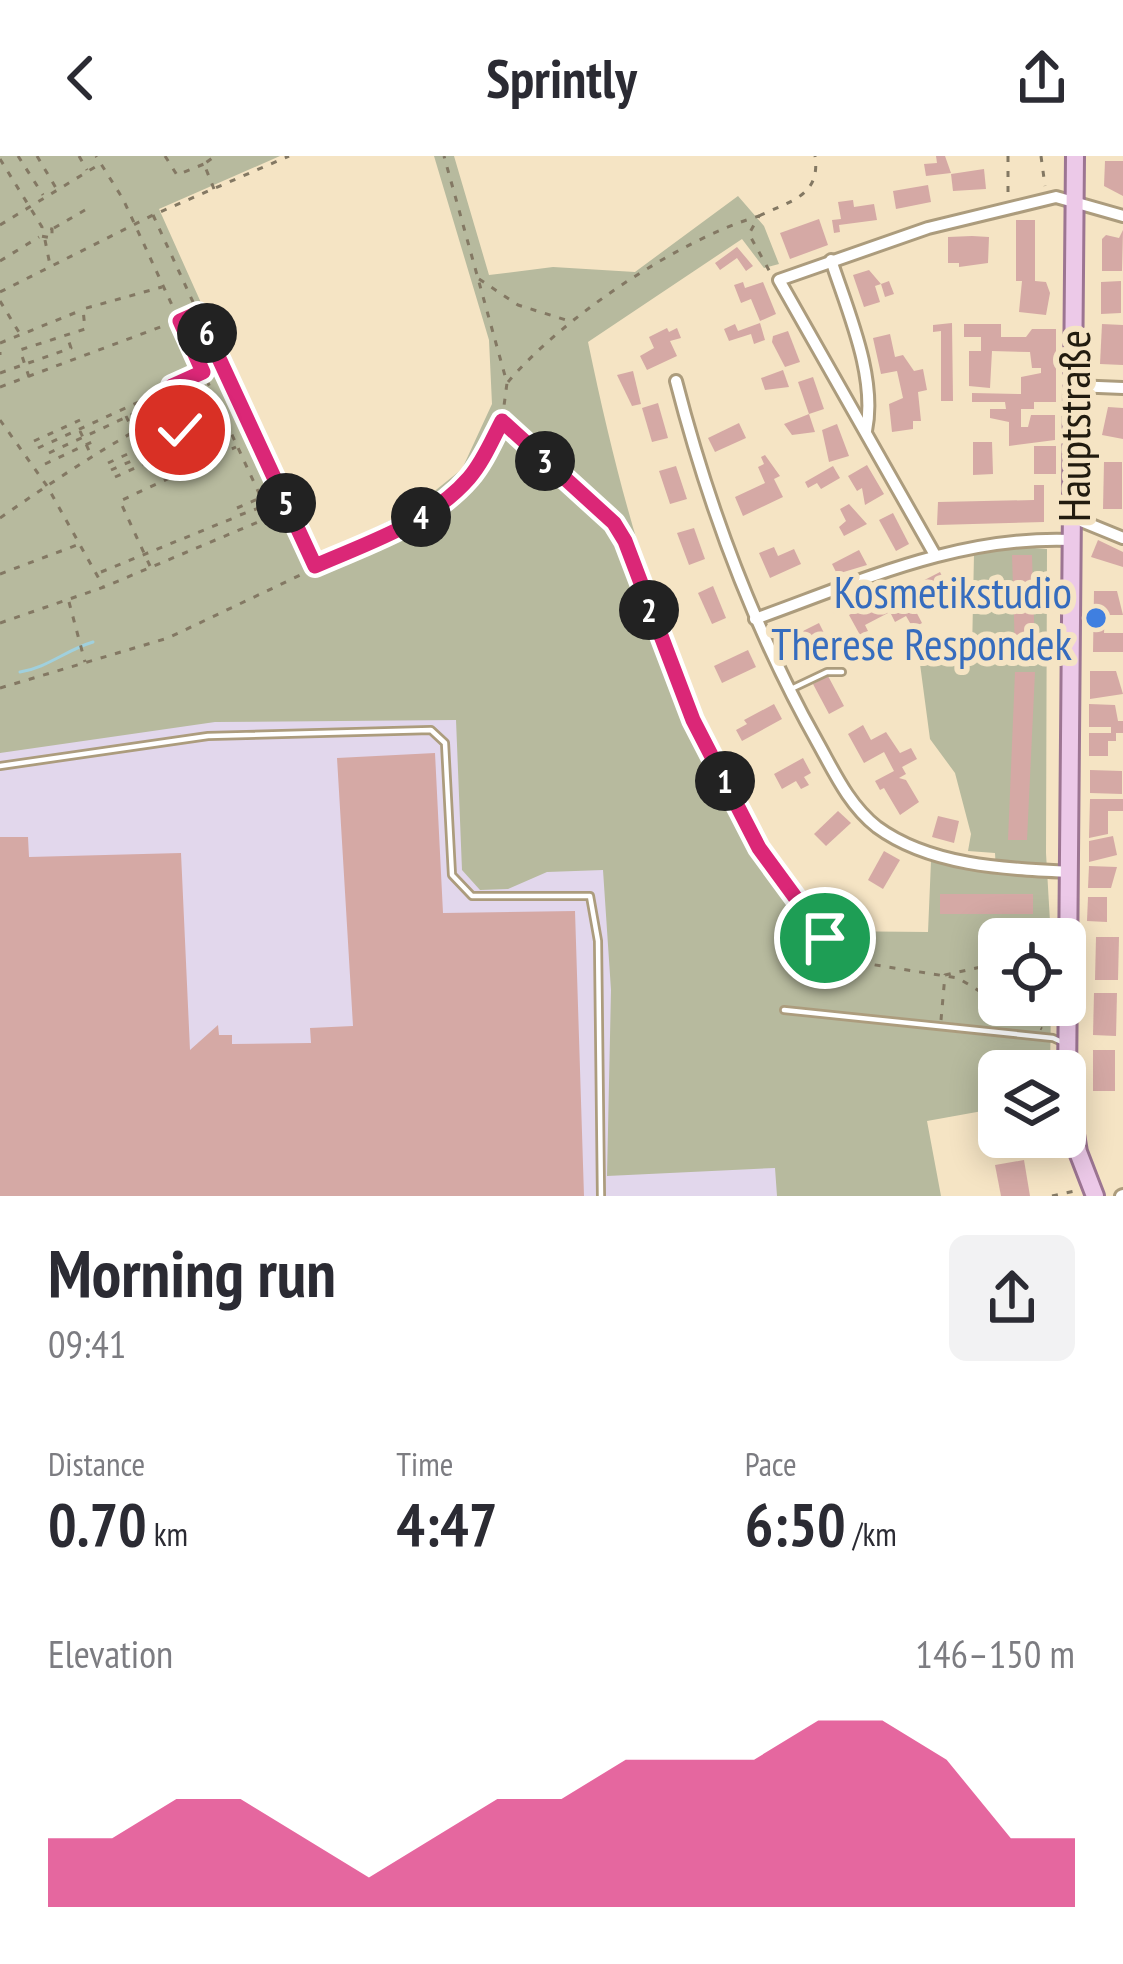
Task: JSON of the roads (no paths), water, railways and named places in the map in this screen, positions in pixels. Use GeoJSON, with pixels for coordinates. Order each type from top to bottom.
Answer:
{"type":"FeatureCollection","features":[{"type":"Feature","properties":{"kind":"main road","name":"Hauptstraße"},"geometry":{"type":"LineString","coordinates":[[1075,156],[1068,1045],[1070,1112],[1095,1196]]}},
{"type":"Feature","properties":{"kind":"street"},"geometry":{"type":"LineString","coordinates":[[935,555],[778,280],[959,220],[1056,197],[1123,215]]}},
{"type":"Feature","properties":{"kind":"street"},"geometry":{"type":"LineString","coordinates":[[831,260],[867,387],[866,432]]}},
{"type":"Feature","properties":{"kind":"street"},"geometry":{"type":"LineString","coordinates":[[676,381],[709,497],[755,619],[840,783],[875,825],[931,854],[1070,872]]}},
{"type":"Feature","properties":{"kind":"street"},"geometry":{"type":"LineString","coordinates":[[1074,386],[1123,388]]}},
{"type":"Feature","properties":{"kind":"street"},"geometry":{"type":"LineString","coordinates":[[1074,518],[1123,538]]}},
{"type":"Feature","properties":{"kind":"street"},"geometry":{"type":"LineString","coordinates":[[755,619],[935,555],[1009,539],[1073,540]]}},
{"type":"Feature","properties":{"kind":"lane"},"geometry":{"type":"LineString","coordinates":[[789,690],[826,671],[842,672]]}},
{"type":"Feature","properties":{"kind":"lane"},"geometry":{"type":"LineString","coordinates":[[0,766],[208,736],[431,730],[445,743],[452,875],[462,886],[472,896],[590,896],[598,941],[602,1196]]}},
{"type":"Feature","properties":{"kind":"lane"},"geometry":{"type":"LineString","coordinates":[[784,1010],[1053,1038],[1068,1045]]}},
{"type":"Feature","properties":{"kind":"waterway"},"geometry":{"type":"LineString","coordinates":[[20,672],[93,642]]}},
{"type":"Feature","properties":{"kind":"place","name":"Kosmetikstudio Therese Respondek"},"geometry":{"type":"Point","coordinates":[1096,618]}}]}
